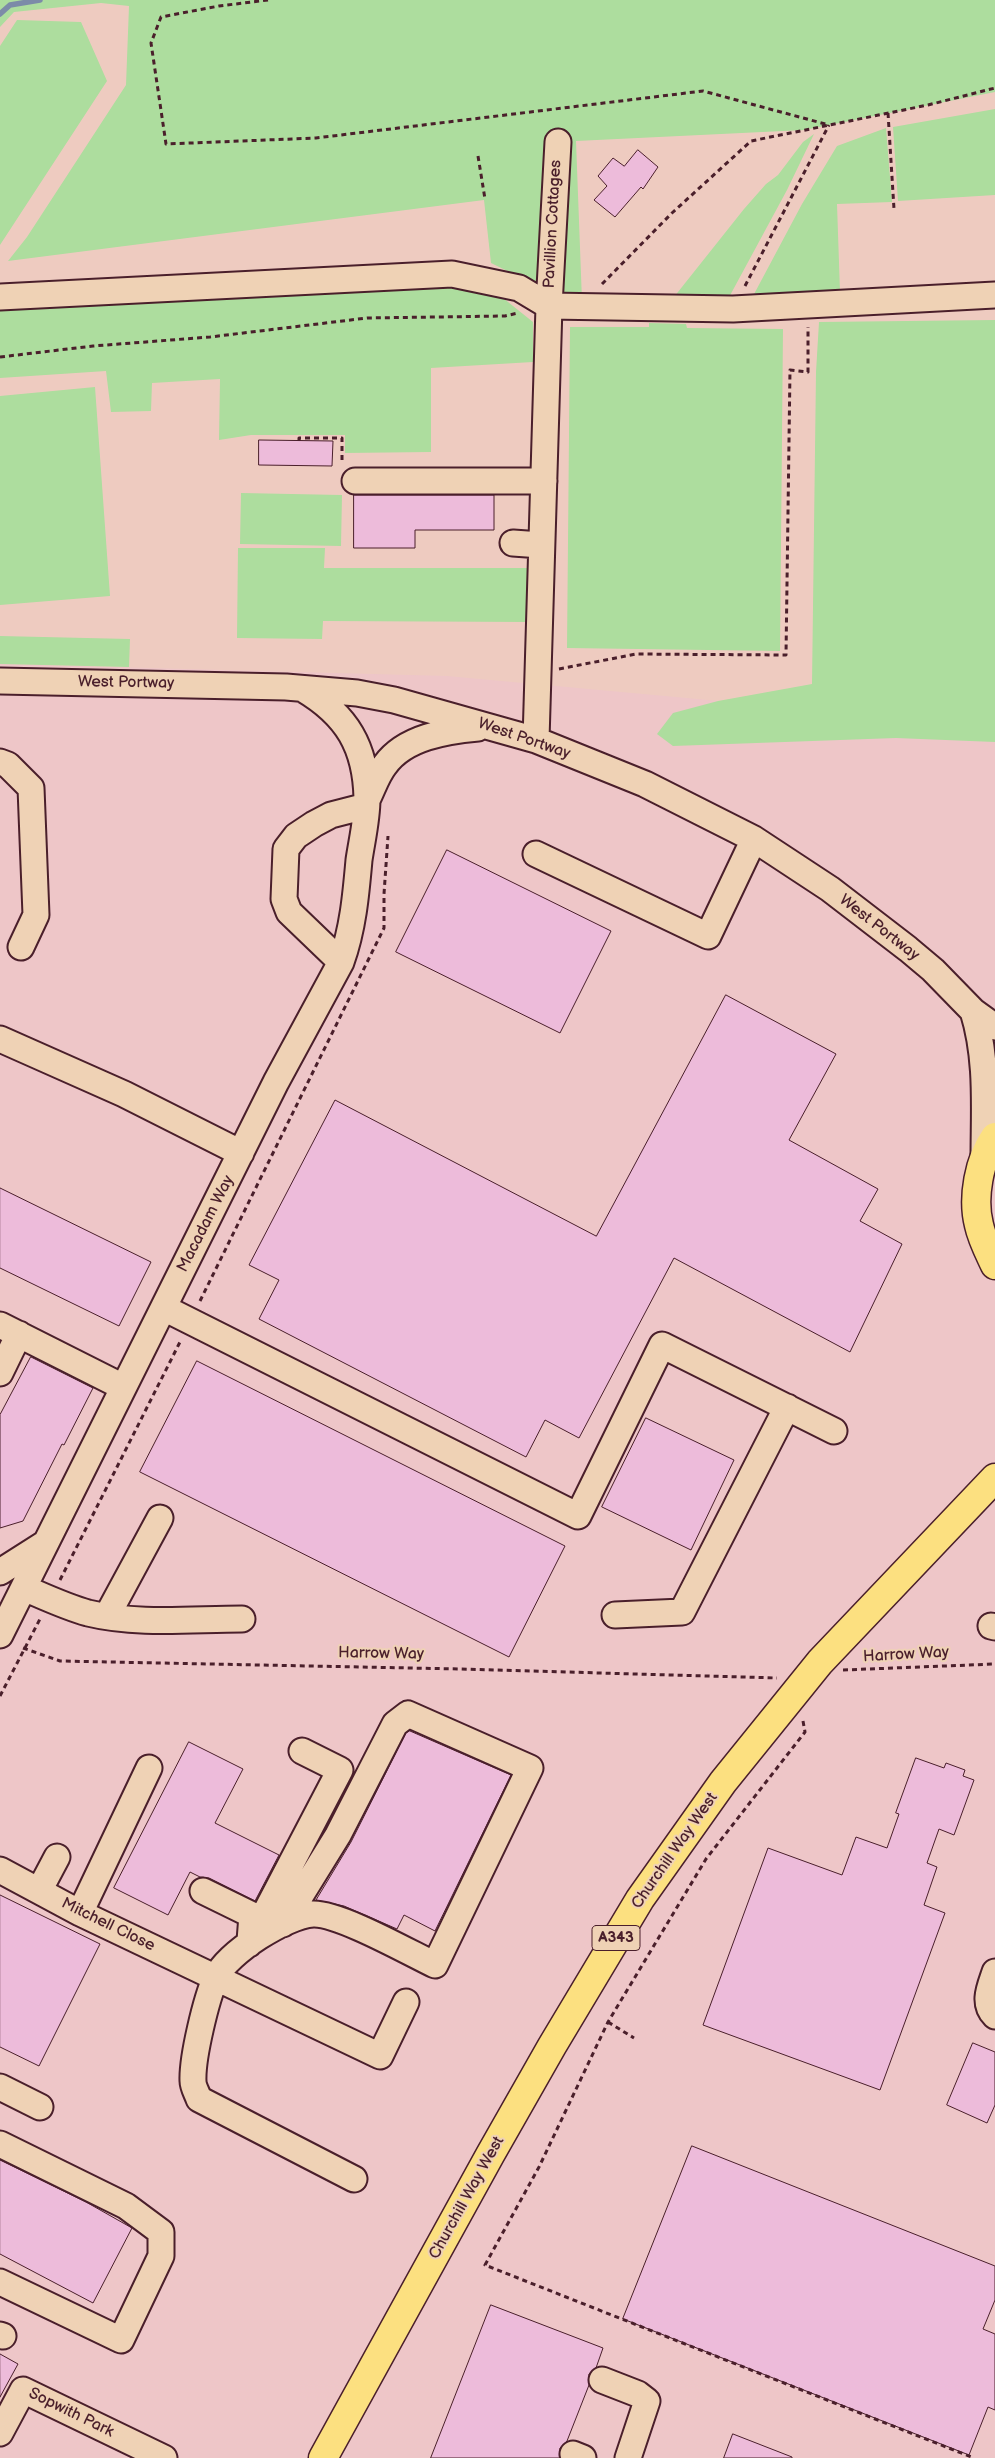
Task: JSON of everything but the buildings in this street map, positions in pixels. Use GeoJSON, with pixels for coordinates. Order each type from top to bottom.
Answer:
{"type":"FeatureCollection","features":[{"type":"Feature","properties":{"kind":"main road"},"geometry":{"type":"LineString","coordinates":[[990,1147],[977,1210],[978,1224],[995,1265]]}},
{"type":"Feature","properties":{"kind":"main road","name":"Churchill Way West"},"geometry":{"type":"LineString","coordinates":[[323,2458],[499,2138],[640,1899],[723,1782],[820,1662],[995,1478]]}},
{"type":"Feature","properties":{"kind":"street","name":"Pavillion Cottages"},"geometry":{"type":"LineString","coordinates":[[536,740],[536,673],[549,306],[558,142]]}},
{"type":"Feature","properties":{"kind":"street"},"geometry":{"type":"LineString","coordinates":[[0,296],[452,274],[519,288],[549,306],[733,309],[995,295]]}},
{"type":"Feature","properties":{"kind":"street"},"geometry":{"type":"LineString","coordinates":[[355,481],[544,481]]}},
{"type":"Feature","properties":{"kind":"street"},"geometry":{"type":"LineString","coordinates":[[513,543],[541,545]]}},
{"type":"Feature","properties":{"kind":"street","name":"West Portway"},"geometry":{"type":"LineString","coordinates":[[0,680],[302,689],[357,693],[394,700],[536,740],[645,784],[754,839],[830,889],[908,948],[933,970],[973,1011],[995,1027]]}},
{"type":"Feature","properties":{"kind":"street"},"geometry":{"type":"LineString","coordinates":[[302,689],[332,709],[351,730],[364,769],[367,803]]}},
{"type":"Feature","properties":{"kind":"street"},"geometry":{"type":"LineString","coordinates":[[342,962],[289,912],[284,899],[286,849],[296,836],[314,824],[367,803],[385,764],[406,747],[443,732],[490,726]]}},
{"type":"Feature","properties":{"kind":"street"},"geometry":{"type":"LineString","coordinates":[[0,762],[8,766],[31,788],[36,915],[21,947]]}},
{"type":"Feature","properties":{"kind":"street","name":"Macadam Way"},"geometry":{"type":"LineString","coordinates":[[8,1640],[24,1588],[44,1544],[276,1082],[342,962],[356,899],[367,803]]}},
{"type":"Feature","properties":{"kind":"street"},"geometry":{"type":"LineString","coordinates":[[536,854],[708,936],[754,839]]}},
{"type":"Feature","properties":{"kind":"street"},"geometry":{"type":"LineString","coordinates":[[973,1011],[979,1032],[990,1147]]}},
{"type":"Feature","properties":{"kind":"street"},"geometry":{"type":"LineString","coordinates":[[0,1040],[124,1094],[241,1153]]}},
{"type":"Feature","properties":{"kind":"street"},"geometry":{"type":"LineString","coordinates":[[164,1308],[578,1516],[662,1345],[834,1431]]}},
{"type":"Feature","properties":{"kind":"street"},"geometry":{"type":"LineString","coordinates":[[0,1373],[9,1329],[123,1387]]}},
{"type":"Feature","properties":{"kind":"street"},"geometry":{"type":"LineString","coordinates":[[615,1615],[682,1612],[787,1408]]}},
{"type":"Feature","properties":{"kind":"street"},"geometry":{"type":"LineString","coordinates":[[107,1616],[160,1518]]}},
{"type":"Feature","properties":{"kind":"street"},"geometry":{"type":"LineString","coordinates":[[0,1572],[44,1544]]}},
{"type":"Feature","properties":{"kind":"street"},"geometry":{"type":"LineString","coordinates":[[24,1588],[58,1603],[89,1613],[107,1616],[141,1619],[242,1619]]}},
{"type":"Feature","properties":{"kind":"street"},"geometry":{"type":"LineString","coordinates":[[283,1924],[338,1836],[395,1724],[408,1714],[530,1768],[435,1964],[331,1916],[312,1914],[283,1924],[250,1944],[228,1961],[217,1977],[204,2013],[195,2063],[193,2082],[199,2099],[354,2179]]}},
{"type":"Feature","properties":{"kind":"street"},"geometry":{"type":"LineString","coordinates":[[250,1944],[340,1770],[302,1751]]}},
{"type":"Feature","properties":{"kind":"street"},"geometry":{"type":"LineString","coordinates":[[80,1912],[149,1768]]}},
{"type":"Feature","properties":{"kind":"street"},"geometry":{"type":"LineString","coordinates":[[39,1892],[57,1857]]}},
{"type":"Feature","properties":{"kind":"street","name":"Mitchell Close"},"geometry":{"type":"LineString","coordinates":[[0,1870],[39,1892],[380,2056],[406,2002]]}},
{"type":"Feature","properties":{"kind":"street"},"geometry":{"type":"LineString","coordinates":[[203,1892],[252,1914],[250,1944]]}},
{"type":"Feature","properties":{"kind":"street"},"geometry":{"type":"LineString","coordinates":[[995,1972],[987,2001],[990,2011],[995,2016]]}},
{"type":"Feature","properties":{"kind":"street"},"geometry":{"type":"LineString","coordinates":[[0,2088],[40,2107]]}},
{"type":"Feature","properties":{"kind":"street"},"geometry":{"type":"LineString","coordinates":[[0,2144],[126,2206],[161,2232],[161,2256],[121,2340],[0,2282]]}},
{"type":"Feature","properties":{"kind":"street"},"geometry":{"type":"LineString","coordinates":[[602,2380],[638,2394],[647,2402],[628,2458]]}},
{"type":"Feature","properties":{"kind":"street","name":"Sopwith Park"},"geometry":{"type":"LineString","coordinates":[[0,2433],[23,2390],[164,2458]]}},
{"type":"Feature","properties":{"kind":"path"},"geometry":{"type":"LineString","coordinates":[[268,0],[219,6],[161,17],[151,43],[166,144],[316,138],[702,92],[830,125]]}},
{"type":"Feature","properties":{"kind":"path"},"geometry":{"type":"LineString","coordinates":[[599,287],[672,213],[751,141],[888,113],[995,88]]}},
{"type":"Feature","properties":{"kind":"path"},"geometry":{"type":"LineString","coordinates":[[888,113],[894,209]]}},
{"type":"Feature","properties":{"kind":"path"},"geometry":{"type":"LineString","coordinates":[[733,309],[830,125]]}},
{"type":"Feature","properties":{"kind":"path"},"geometry":{"type":"LineString","coordinates":[[478,156],[485,200]]}},
{"type":"Feature","properties":{"kind":"path"},"geometry":{"type":"LineString","coordinates":[[536,673],[636,654],[786,655],[790,370],[808,372],[808,305]]}},
{"type":"Feature","properties":{"kind":"path"},"geometry":{"type":"LineString","coordinates":[[0,357],[210,337],[367,318],[505,316],[549,306]]}},
{"type":"Feature","properties":{"kind":"path"},"geometry":{"type":"LineString","coordinates":[[299,441],[299,438],[342,438],[343,481],[355,481]]}},
{"type":"Feature","properties":{"kind":"path","name":"Harrow Way"},"geometry":{"type":"LineString","coordinates":[[8,1640],[60,1661],[470,1669],[765,1678]]}},
{"type":"Feature","properties":{"kind":"path","name":"Harrow Way"},"geometry":{"type":"LineString","coordinates":[[837,1675],[841,1670],[995,1664]]}},
{"type":"Feature","properties":{"kind":"path"},"geometry":{"type":"LineString","coordinates":[[802,1716],[805,1732],[706,1859],[608,2022],[539,2167],[485,2265],[974,2458]]}},
{"type":"Feature","properties":{"kind":"path"},"geometry":{"type":"LineString","coordinates":[[608,2022],[634,2038]]}},
{"type":"Feature","properties":{"kind":"shaded area"},"geometry":{"type":"Polygon","coordinates":[[[0,664],[447,676],[861,714],[995,711],[995,2458],[0,2458],[0,664]]]}},
{"type":"Feature","properties":{"kind":"green space"},"geometry":{"type":"Polygon","coordinates":[[[0,0],[995,0],[995,92],[804,130],[576,141],[582,301],[536,285],[491,263],[484,200],[8,261],[27,237],[126,85],[129,6],[101,3],[14,12],[0,27],[0,0]]]}},
{"type":"Feature","properties":{"kind":"green space"},"geometry":{"type":"Polygon","coordinates":[[[17,20],[81,22],[107,81],[0,245],[0,46],[17,20]]]}},
{"type":"Feature","properties":{"kind":"green space"},"geometry":{"type":"Polygon","coordinates":[[[995,109],[995,195],[898,201],[893,127],[995,109]]]}},
{"type":"Feature","properties":{"kind":"green space"},"geometry":{"type":"Polygon","coordinates":[[[886,128],[892,202],[837,204],[840,292],[753,296],[802,204],[837,146],[886,128]]]}},
{"type":"Feature","properties":{"kind":"green space"},"geometry":{"type":"Polygon","coordinates":[[[814,134],[787,190],[727,301],[674,297],[744,209],[766,184],[778,175],[803,142],[814,134]]]}},
{"type":"Feature","properties":{"kind":"green space"},"geometry":{"type":"Polygon","coordinates":[[[411,279],[493,290],[533,322],[533,362],[431,368],[431,452],[345,453],[345,435],[251,435],[219,440],[220,379],[152,383],[151,411],[111,412],[106,371],[0,378],[0,311],[166,296],[411,279]]]}},
{"type":"Feature","properties":{"kind":"green space"},"geometry":{"type":"Polygon","coordinates":[[[995,320],[995,742],[896,738],[673,746],[657,734],[673,713],[718,701],[812,684],[816,372],[819,322],[995,320]]]}},
{"type":"Feature","properties":{"kind":"green space"},"geometry":{"type":"Polygon","coordinates":[[[649,323],[686,324],[687,328],[783,329],[780,651],[567,648],[570,327],[649,327],[649,323]]]}},
{"type":"Feature","properties":{"kind":"green space"},"geometry":{"type":"Polygon","coordinates":[[[95,387],[110,596],[0,605],[0,396],[95,387]]]}},
{"type":"Feature","properties":{"kind":"green space"},"geometry":{"type":"Polygon","coordinates":[[[241,493],[342,495],[341,546],[240,544],[241,493]]]}},
{"type":"Feature","properties":{"kind":"green space"},"geometry":{"type":"Polygon","coordinates":[[[238,548],[325,548],[324,568],[529,568],[528,622],[323,621],[322,639],[237,638],[238,548]]]}},
{"type":"Feature","properties":{"kind":"green space"},"geometry":{"type":"Polygon","coordinates":[[[0,636],[130,639],[129,667],[0,664],[0,636]]]}},
{"type":"Feature","properties":{"kind":"waterway"},"geometry":{"type":"LineString","coordinates":[[0,14],[10,5],[40,0]]}}]}
